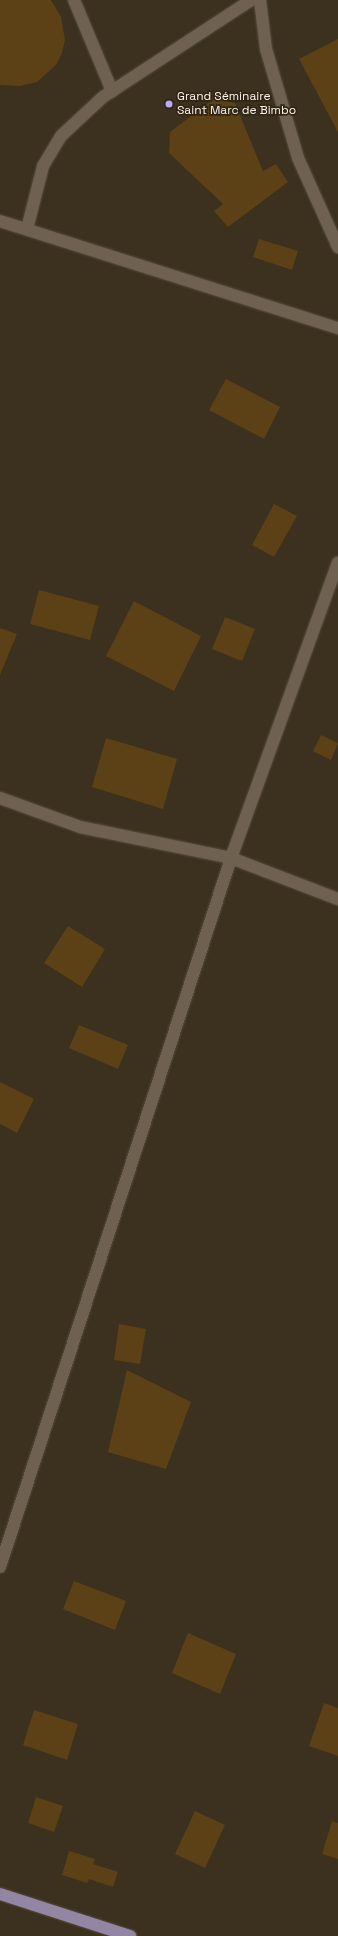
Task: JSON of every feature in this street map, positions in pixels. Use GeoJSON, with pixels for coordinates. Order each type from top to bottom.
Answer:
{"type":"FeatureCollection","features":[{"type":"Feature","properties":{"kind":"main road"},"geometry":{"type":"LineString","coordinates":[[0,1894],[130,1936]]}},
{"type":"Feature","properties":{"kind":"street"},"geometry":{"type":"LineString","coordinates":[[74,0],[112,91]]}},
{"type":"Feature","properties":{"kind":"street"},"geometry":{"type":"LineString","coordinates":[[27,229],[43,166],[61,136],[112,91],[251,0]]}},
{"type":"Feature","properties":{"kind":"street"},"geometry":{"type":"LineString","coordinates":[[260,0],[266,49],[298,158],[338,247]]}},
{"type":"Feature","properties":{"kind":"street"},"geometry":{"type":"LineString","coordinates":[[0,221],[338,328]]}},
{"type":"Feature","properties":{"kind":"street"},"geometry":{"type":"LineString","coordinates":[[0,1567],[231,858],[338,563]]}},
{"type":"Feature","properties":{"kind":"street"},"geometry":{"type":"LineString","coordinates":[[0,798],[80,827],[231,858],[338,899]]}},
{"type":"Feature","properties":{"kind":"building"},"geometry":{"type":"Polygon","coordinates":[[[0,0],[51,0],[61,17],[65,40],[62,53],[56,65],[37,82],[20,86],[0,85],[0,0]]]}},
{"type":"Feature","properties":{"kind":"building"},"geometry":{"type":"Polygon","coordinates":[[[338,39],[338,132],[299,59],[338,39]]]}},
{"type":"Feature","properties":{"kind":"building"},"geometry":{"type":"Polygon","coordinates":[[[215,98],[235,103],[263,171],[276,164],[288,182],[228,227],[214,211],[223,204],[169,153],[170,132],[215,98]]]}},
{"type":"Feature","properties":{"kind":"building"},"geometry":{"type":"Polygon","coordinates":[[[259,239],[298,251],[292,270],[253,257],[259,239]]]}},
{"type":"Feature","properties":{"kind":"building"},"geometry":{"type":"Polygon","coordinates":[[[226,379],[280,407],[264,439],[209,410],[226,379]]]}},
{"type":"Feature","properties":{"kind":"building"},"geometry":{"type":"Polygon","coordinates":[[[274,504],[297,516],[274,557],[252,545],[274,504]]]}},
{"type":"Feature","properties":{"kind":"building"},"geometry":{"type":"Polygon","coordinates":[[[39,590],[99,606],[90,640],[30,624],[39,590]]]}},
{"type":"Feature","properties":{"kind":"building"},"geometry":{"type":"Polygon","coordinates":[[[134,601],[201,636],[174,691],[106,656],[134,601]]]}},
{"type":"Feature","properties":{"kind":"building"},"geometry":{"type":"Polygon","coordinates":[[[225,617],[255,629],[242,661],[212,649],[225,617]]]}},
{"type":"Feature","properties":{"kind":"building"},"geometry":{"type":"Polygon","coordinates":[[[0,628],[17,634],[0,675],[0,628]]]}},
{"type":"Feature","properties":{"kind":"building"},"geometry":{"type":"Polygon","coordinates":[[[321,735],[338,743],[331,760],[313,751],[321,735]]]}},
{"type":"Feature","properties":{"kind":"building"},"geometry":{"type":"Polygon","coordinates":[[[106,738],[177,759],[163,809],[92,787],[106,738]]]}},
{"type":"Feature","properties":{"kind":"building"},"geometry":{"type":"Polygon","coordinates":[[[68,926],[105,949],[82,987],[44,963],[68,926]]]}},
{"type":"Feature","properties":{"kind":"building"},"geometry":{"type":"Polygon","coordinates":[[[79,1025],[128,1045],[118,1069],[69,1048],[79,1025]]]}},
{"type":"Feature","properties":{"kind":"building"},"geometry":{"type":"Polygon","coordinates":[[[0,1082],[34,1099],[17,1133],[0,1124],[0,1082]]]}},
{"type":"Feature","properties":{"kind":"building"},"geometry":{"type":"Polygon","coordinates":[[[119,1324],[146,1329],[140,1364],[114,1360],[119,1324]]]}},
{"type":"Feature","properties":{"kind":"building"},"geometry":{"type":"Polygon","coordinates":[[[127,1370],[191,1402],[166,1469],[108,1452],[127,1370]]]}},
{"type":"Feature","properties":{"kind":"building"},"geometry":{"type":"Polygon","coordinates":[[[74,1581],[126,1601],[115,1630],[63,1609],[74,1581]]]}},
{"type":"Feature","properties":{"kind":"building"},"geometry":{"type":"Polygon","coordinates":[[[188,1633],[236,1654],[220,1694],[172,1673],[188,1633]]]}},
{"type":"Feature","properties":{"kind":"building"},"geometry":{"type":"Polygon","coordinates":[[[324,1703],[338,1708],[338,1756],[309,1746],[324,1703]]]}},
{"type":"Feature","properties":{"kind":"building"},"geometry":{"type":"Polygon","coordinates":[[[34,1710],[78,1724],[67,1760],[23,1745],[34,1710]]]}},
{"type":"Feature","properties":{"kind":"building"},"geometry":{"type":"Polygon","coordinates":[[[36,1797],[63,1806],[54,1832],[28,1823],[36,1797]]]}},
{"type":"Feature","properties":{"kind":"building"},"geometry":{"type":"Polygon","coordinates":[[[195,1811],[225,1825],[205,1868],[175,1854],[195,1811]]]}},
{"type":"Feature","properties":{"kind":"building"},"geometry":{"type":"Polygon","coordinates":[[[332,1821],[338,1823],[338,1859],[322,1854],[332,1821]]]}},
{"type":"Feature","properties":{"kind":"building"},"geometry":{"type":"Polygon","coordinates":[[[69,1851],[95,1859],[93,1864],[118,1872],[113,1887],[89,1879],[87,1883],[62,1875],[69,1851]]]}},
{"type":"Feature","properties":{"kind":"place","name":"Grand Séminaire Saint Marc de Bimbo"},"geometry":{"type":"Point","coordinates":[169,104]}}]}
